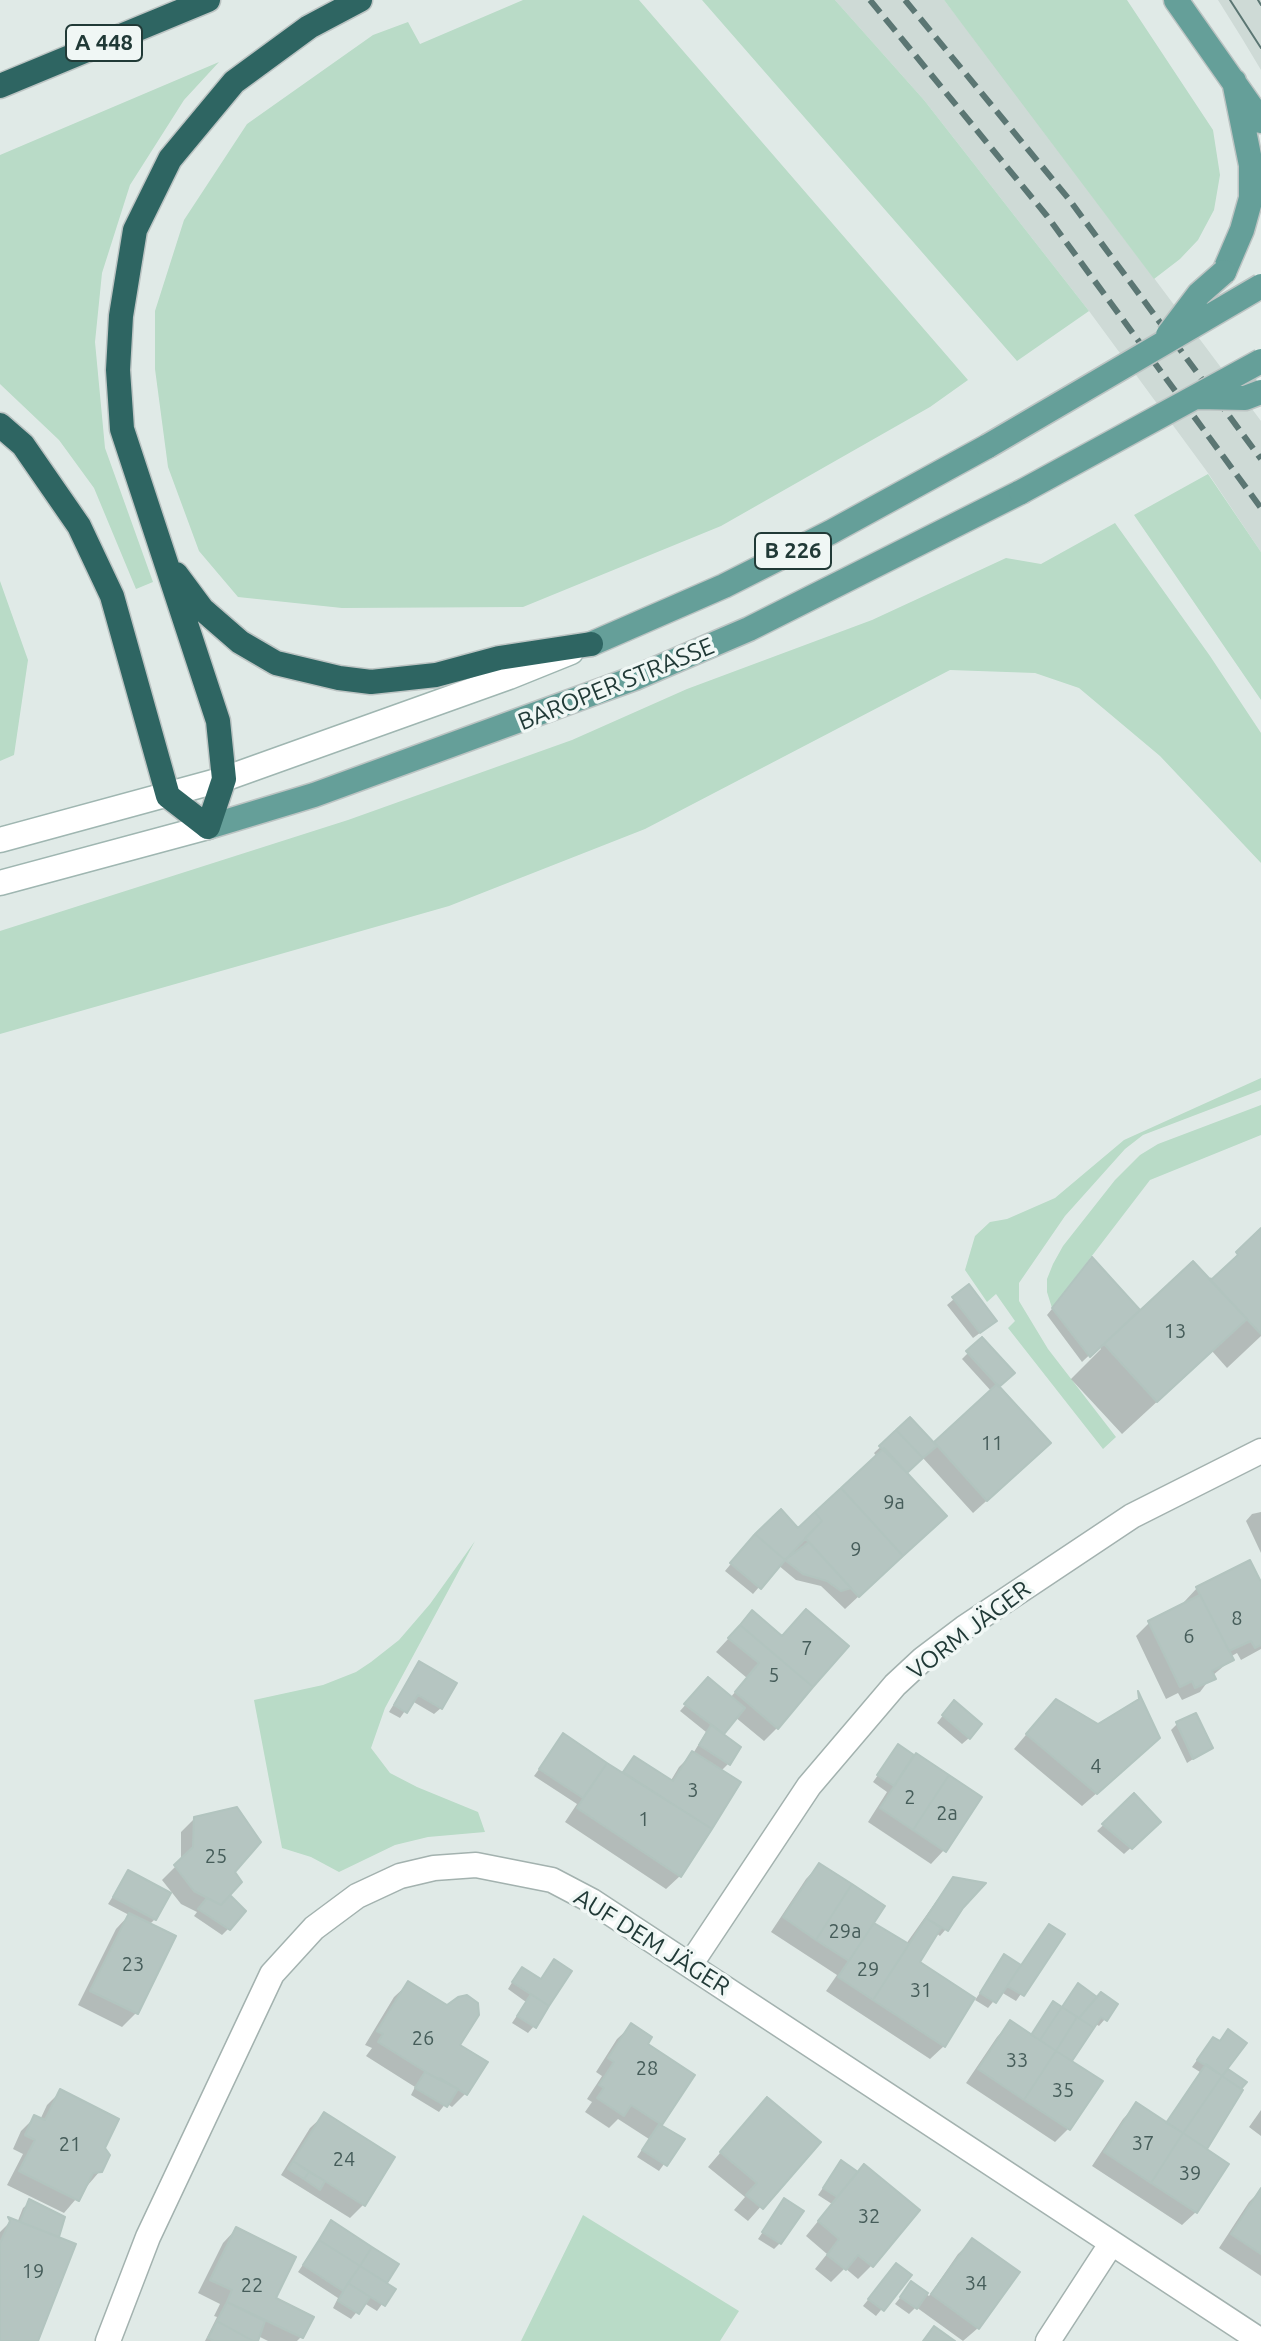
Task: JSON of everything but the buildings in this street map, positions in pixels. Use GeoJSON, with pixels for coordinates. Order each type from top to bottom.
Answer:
{"type":"FeatureCollection","features":[{"type":"Feature","properties":{"kind":"highway","name":"A 448"},"geometry":{"type":"LineString","coordinates":[[0,86],[208,0]]}},
{"type":"Feature","properties":{"kind":"highway"},"geometry":{"type":"LineString","coordinates":[[0,425],[23,445],[79,526],[112,596],[168,796],[208,827],[224,779],[218,721],[122,429],[118,370],[121,316],[135,230],[170,159],[234,82],[309,27],[360,0]]}},
{"type":"Feature","properties":{"kind":"highway"},"geometry":{"type":"LineString","coordinates":[[165,560],[202,609],[240,642],[276,663],[339,678],[371,682],[436,675],[499,658],[591,644]]}},
{"type":"Feature","properties":{"kind":"main road","name":"B 226"},"geometry":{"type":"LineString","coordinates":[[1176,0],[1261,121]]}},
{"type":"Feature","properties":{"kind":"main road","name":"BAROPER STRASSE"},"geometry":{"type":"LineString","coordinates":[[1162,343],[1199,294],[1224,272],[1242,230],[1251,198],[1251,165],[1234,81]]}},
{"type":"Feature","properties":{"kind":"main road","name":"BAROPER STRASSE"},"geometry":{"type":"LineString","coordinates":[[591,644],[724,586],[831,532],[988,446],[1261,286]]}},
{"type":"Feature","properties":{"kind":"main road","name":"BAROPER STRASSE"},"geometry":{"type":"LineString","coordinates":[[208,827],[314,795],[635,678],[749,629],[1021,492],[1261,361]]}},
{"type":"Feature","properties":{"kind":"main road","name":"BAROPER STRASSE"},"geometry":{"type":"LineString","coordinates":[[1196,397],[1245,398],[1261,392]]}},
{"type":"Feature","properties":{"kind":"street","name":"BAROPER STRASSE"},"geometry":{"type":"LineString","coordinates":[[0,840],[224,779],[509,677],[591,644]]}},
{"type":"Feature","properties":{"kind":"street","name":"BAROPER STRASSE"},"geometry":{"type":"LineString","coordinates":[[0,883],[208,827]]}},
{"type":"Feature","properties":{"kind":"street","name":"VORM JÄGER"},"geometry":{"type":"LineString","coordinates":[[690,1965],[809,1786],[895,1685],[923,1659],[964,1628],[1132,1516],[1261,1451]]}},
{"type":"Feature","properties":{"kind":"street","name":"AUF DEM JÄGER"},"geometry":{"type":"LineString","coordinates":[[108,2341],[148,2237],[272,1974],[314,1928],[357,1896],[400,1876],[434,1868],[476,1865],[552,1880],[592,1901],[1261,2341]]}},
{"type":"Feature","properties":{"kind":"street"},"geometry":{"type":"LineString","coordinates":[[1048,2341],[1111,2244]]}},
{"type":"Feature","properties":{"kind":"shaded area"},"geometry":{"type":"Polygon","coordinates":[[[835,0],[944,0],[996,67],[1261,421],[1261,552],[1208,473],[1089,311],[924,100],[835,0]]]}},
{"type":"Feature","properties":{"kind":"shaded area"},"geometry":{"type":"Polygon","coordinates":[[[1218,0],[1261,0],[1261,70],[1243,40],[1218,0]]]}},
{"type":"Feature","properties":{"kind":"green space"},"geometry":{"type":"Polygon","coordinates":[[[523,0],[639,0],[968,380],[930,407],[721,526],[523,607],[342,608],[238,597],[199,551],[168,467],[155,369],[155,311],[184,220],[247,124],[373,35],[408,22],[420,44],[523,0]]]}},
{"type":"Feature","properties":{"kind":"green space"},"geometry":{"type":"Polygon","coordinates":[[[702,0],[835,0],[924,100],[1089,311],[1017,361],[702,0]]]}},
{"type":"Feature","properties":{"kind":"green space"},"geometry":{"type":"Polygon","coordinates":[[[944,0],[1127,0],[1213,130],[1220,175],[1214,210],[1198,240],[1180,259],[1154,279],[944,0]]]}},
{"type":"Feature","properties":{"kind":"green space"},"geometry":{"type":"Polygon","coordinates":[[[219,62],[184,100],[130,185],[102,273],[95,342],[105,448],[153,582],[136,589],[94,488],[59,440],[0,384],[0,155],[219,62]]]}},
{"type":"Feature","properties":{"kind":"green space"},"geometry":{"type":"Polygon","coordinates":[[[1208,474],[1261,552],[1261,700],[1134,515],[1208,474]]]}},
{"type":"Feature","properties":{"kind":"green space"},"geometry":{"type":"Polygon","coordinates":[[[1115,523],[1261,733],[1261,863],[1160,756],[1079,688],[1035,673],[950,670],[645,829],[449,906],[0,1034],[0,931],[348,820],[572,740],[687,689],[872,620],[1006,558],[1041,564],[1115,523]]]}},
{"type":"Feature","properties":{"kind":"green space"},"geometry":{"type":"Polygon","coordinates":[[[0,581],[28,660],[14,755],[0,761],[0,581]]]}},
{"type":"Feature","properties":{"kind":"green space"},"geometry":{"type":"Polygon","coordinates":[[[1261,1078],[1261,1090],[1143,1135],[1125,1149],[1065,1216],[1019,1283],[1019,1301],[1048,1349],[1116,1437],[1103,1449],[1008,1328],[1015,1321],[996,1294],[987,1302],[965,1270],[975,1236],[990,1222],[1007,1219],[1055,1198],[1124,1140],[1261,1078]]]}},
{"type":"Feature","properties":{"kind":"green space"},"geometry":{"type":"Polygon","coordinates":[[[1261,1105],[1261,1135],[1150,1180],[1052,1308],[1047,1279],[1063,1246],[1115,1180],[1140,1155],[1158,1144],[1261,1105]]]}},
{"type":"Feature","properties":{"kind":"green space"},"geometry":{"type":"Polygon","coordinates":[[[475,1541],[385,1708],[371,1748],[390,1773],[478,1812],[485,1832],[428,1837],[395,1845],[339,1872],[311,1857],[282,1848],[254,1700],[323,1685],[356,1672],[371,1662],[399,1640],[430,1604],[475,1541]]]}},
{"type":"Feature","properties":{"kind":"green space"},"geometry":{"type":"Polygon","coordinates":[[[583,2215],[739,2311],[720,2341],[521,2341],[583,2215]]]}},
{"type":"Feature","properties":{"kind":"tram line"},"geometry":{"type":"LineString","coordinates":[[1230,0],[1261,48]]}},
{"type":"Feature","properties":{"kind":"tram line"},"geometry":{"type":"LineString","coordinates":[[1258,0],[1261,5]]}},
{"type":"Feature","properties":{"kind":"railway"},"geometry":{"type":"LineString","coordinates":[[870,0],[1047,216],[1261,508]]}},
{"type":"Feature","properties":{"kind":"railway"},"geometry":{"type":"LineString","coordinates":[[905,0],[1068,198],[1261,459]]}}]}
